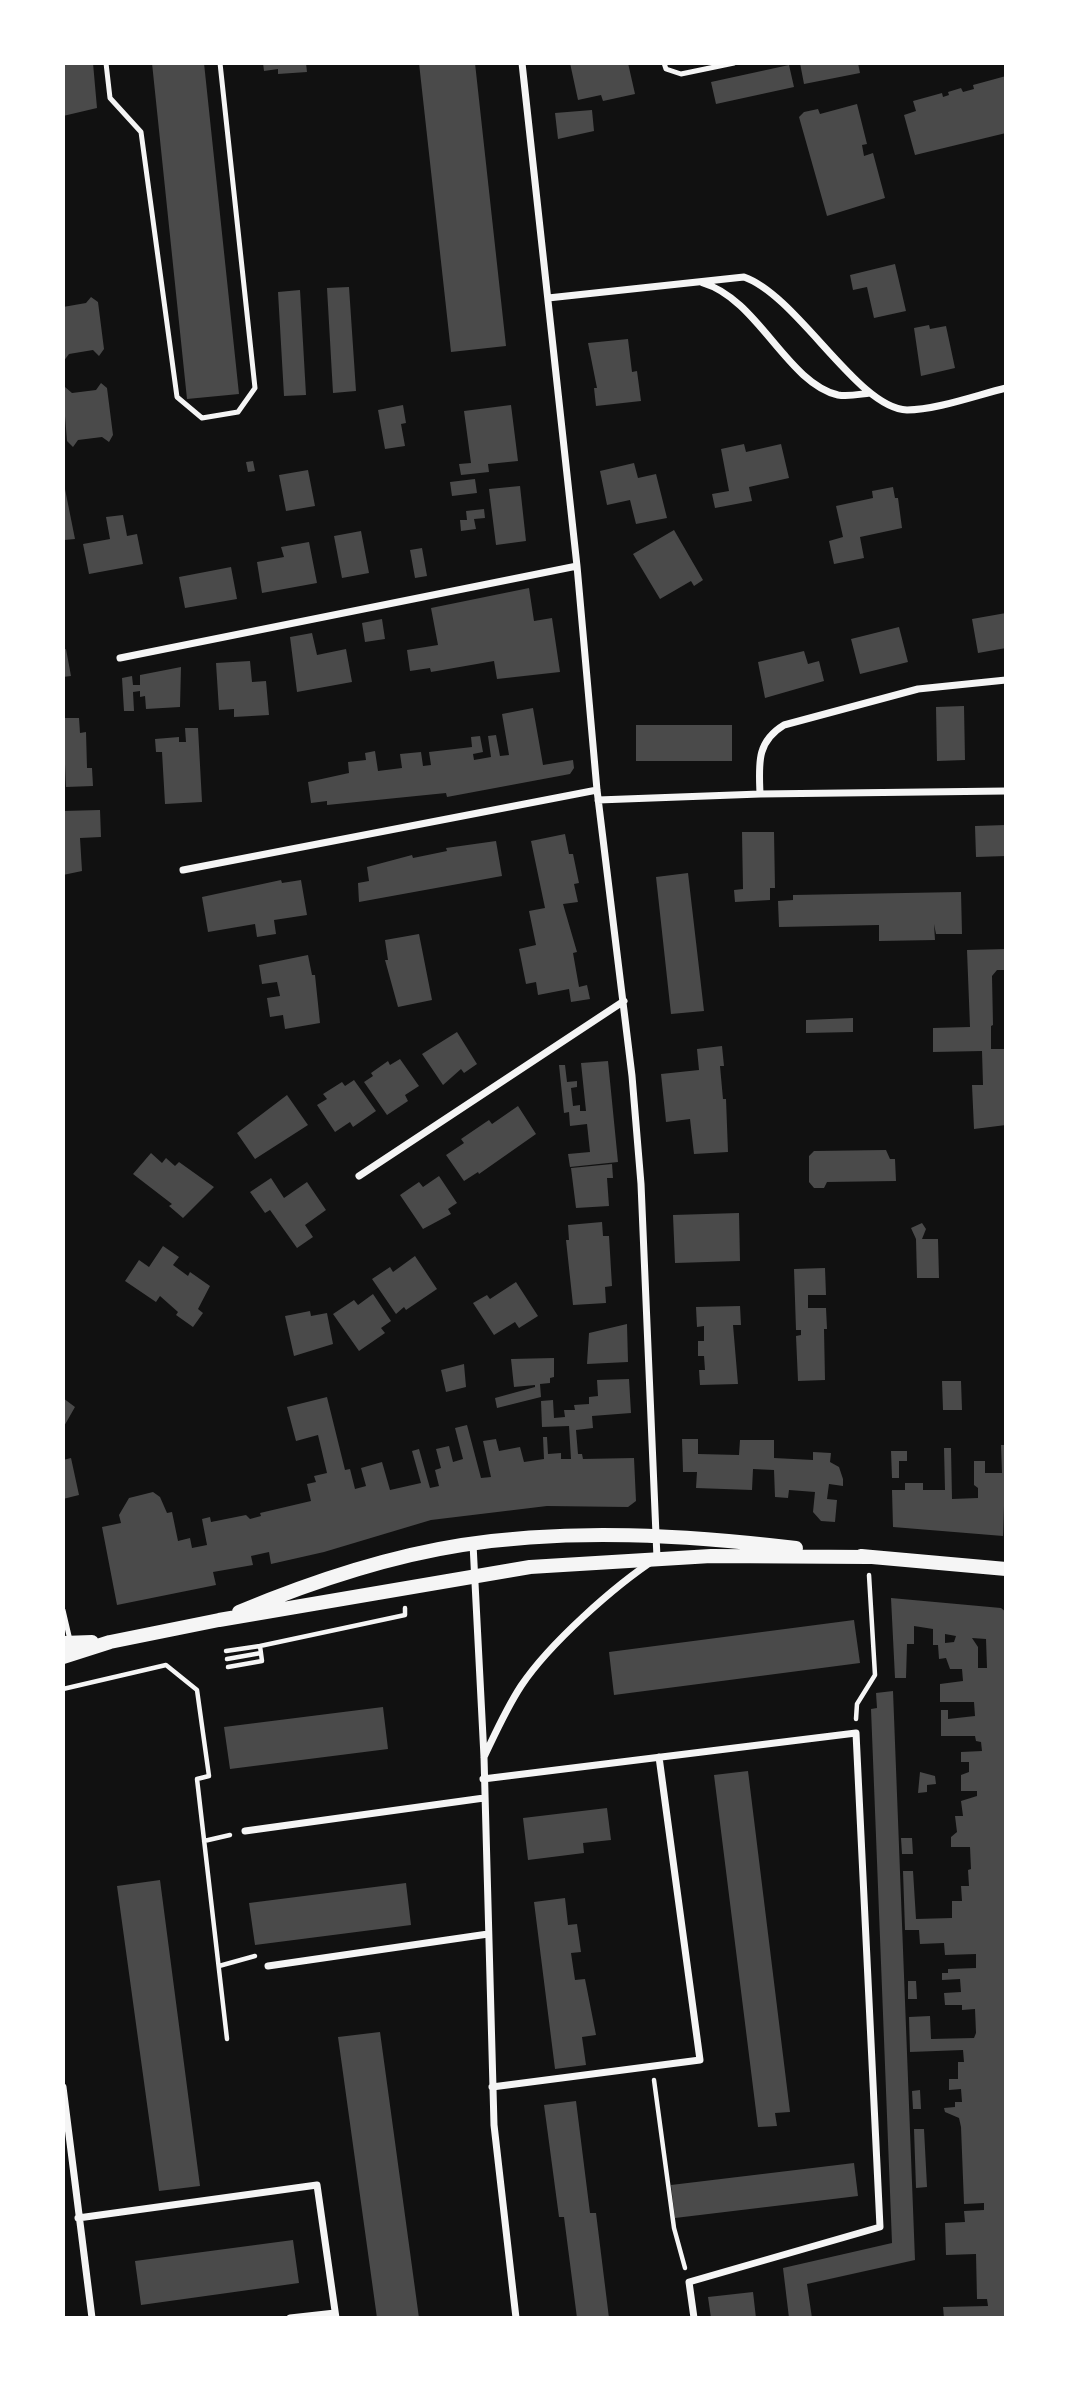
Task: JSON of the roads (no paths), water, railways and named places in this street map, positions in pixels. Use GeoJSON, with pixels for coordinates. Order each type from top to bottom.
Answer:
{"type":"FeatureCollection","features":[{"type":"Feature","properties":{"kind":"main road"},"geometry":{"type":"LineString","coordinates":[[219,1620],[337,1575],[473,1544],[558,1536],[657,1537],[748,1542],[868,1557],[1006,1569]]}},
{"type":"Feature","properties":{"kind":"main road"},"geometry":{"type":"LineString","coordinates":[[68,1649],[474,1575],[568,1563],[657,1558],[868,1557]]}},
{"type":"Feature","properties":{"kind":"street"},"geometry":{"type":"LineString","coordinates":[[484,1758],[510,1705],[535,1667],[596,1608],[657,1558],[641,1184],[624,1002],[598,800],[577,566],[522,63]]}},
{"type":"Feature","properties":{"kind":"street"},"geometry":{"type":"LineString","coordinates":[[548,298],[732,276],[755,281],[785,304],[870,393],[888,405],[908,410],[1006,388]]}},
{"type":"Feature","properties":{"kind":"street"},"geometry":{"type":"LineString","coordinates":[[699,282],[730,296],[797,367],[827,390],[851,396],[870,393]]}},
{"type":"Feature","properties":{"kind":"street"},"geometry":{"type":"LineString","coordinates":[[120,658],[577,566]]}},
{"type":"Feature","properties":{"kind":"street"},"geometry":{"type":"LineString","coordinates":[[760,793],[761,750],[769,736],[784,725],[918,689],[1006,680]]}},
{"type":"Feature","properties":{"kind":"street"},"geometry":{"type":"LineString","coordinates":[[183,870],[597,790]]}},
{"type":"Feature","properties":{"kind":"street"},"geometry":{"type":"LineString","coordinates":[[598,800],[760,793],[1006,790]]}},
{"type":"Feature","properties":{"kind":"street"},"geometry":{"type":"LineString","coordinates":[[359,1176],[624,1002]]}},
{"type":"Feature","properties":{"kind":"street"},"geometry":{"type":"LineString","coordinates":[[473,1544],[484,1758],[496,2162],[516,2318]]}},
{"type":"Feature","properties":{"kind":"street"},"geometry":{"type":"LineString","coordinates":[[483,1779],[856,1733],[880,2227],[689,2282],[694,2318]]}},
{"type":"Feature","properties":{"kind":"street"},"geometry":{"type":"LineString","coordinates":[[492,2087],[700,2060],[659,1757]]}},
{"type":"Feature","properties":{"kind":"street"},"geometry":{"type":"LineString","coordinates":[[245,1831],[484,1798]]}},
{"type":"Feature","properties":{"kind":"street"},"geometry":{"type":"LineString","coordinates":[[268,1966],[488,1934]]}},
{"type":"Feature","properties":{"kind":"street"},"geometry":{"type":"LineString","coordinates":[[63,2087],[92,2318]]}},
{"type":"Feature","properties":{"kind":"street"},"geometry":{"type":"LineString","coordinates":[[78,2218],[317,2185],[335,2315],[290,2318]]}},
{"type":"Feature","properties":{"kind":"lane"},"geometry":{"type":"LineString","coordinates":[[106,63],[110,98],[141,132],[177,397],[202,418],[238,412],[254,388],[220,63]]}},
{"type":"Feature","properties":{"kind":"lane"},"geometry":{"type":"LineString","coordinates":[[664,63],[666,69],[681,74],[734,63]]}},
{"type":"Feature","properties":{"kind":"lane"},"geometry":{"type":"LineString","coordinates":[[63,1610],[68,1649]]}}]}
